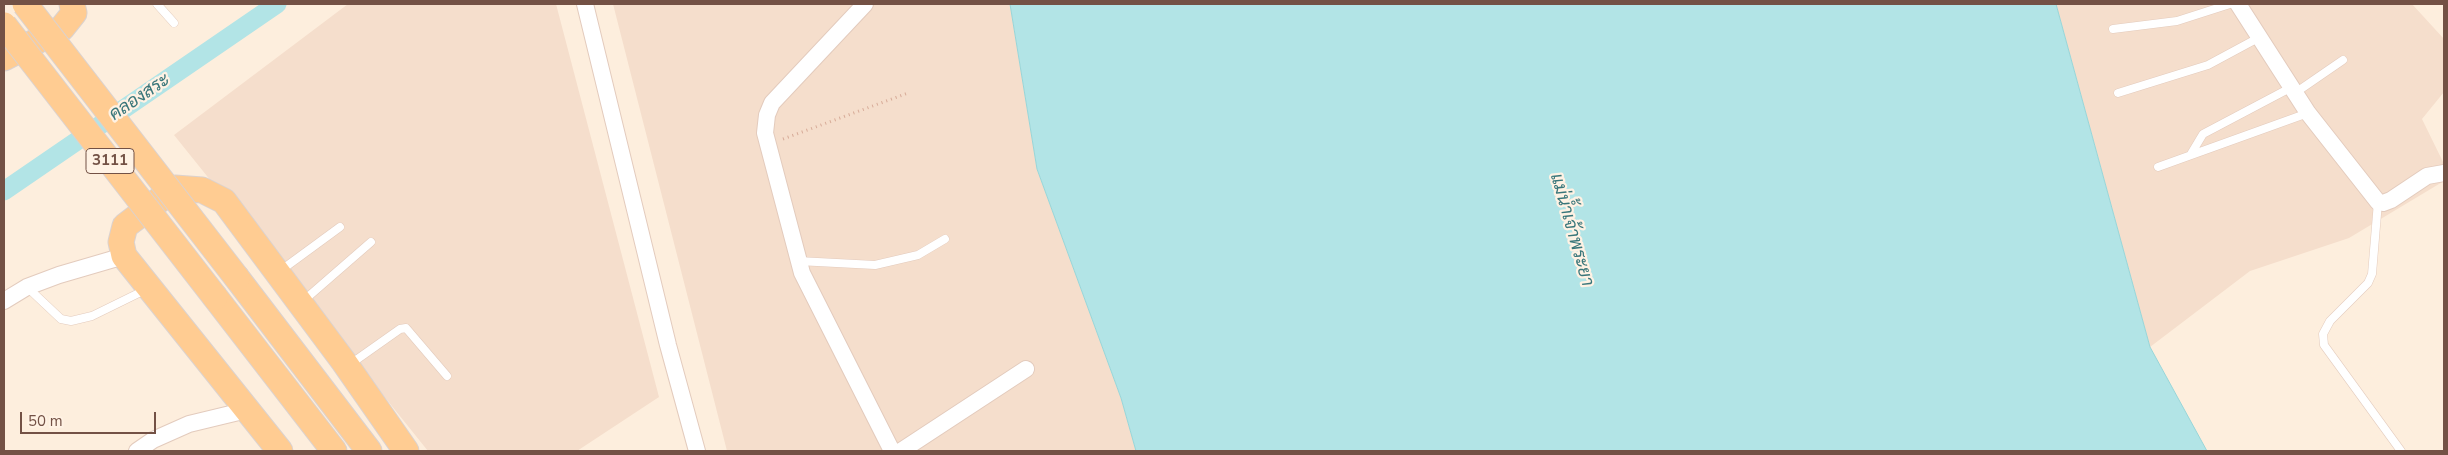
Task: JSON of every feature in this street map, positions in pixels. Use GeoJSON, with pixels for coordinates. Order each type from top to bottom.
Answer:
{"type":"FeatureCollection","features":[{"type":"Feature","properties":{"kind":"main road","name":"3111"},"geometry":{"type":"LineString","coordinates":[[25,4],[368,451]]}},
{"type":"Feature","properties":{"kind":"main road"},"geometry":{"type":"LineString","coordinates":[[4,58],[62,28],[74,13],[72,4]]}},
{"type":"Feature","properties":{"kind":"main road","name":"3111"},"geometry":{"type":"LineString","coordinates":[[4,25],[334,451]]}},
{"type":"Feature","properties":{"kind":"main road"},"geometry":{"type":"LineString","coordinates":[[280,451],[124,256],[121,242],[125,226],[175,188],[202,190],[224,201],[347,366],[406,451]]}},
{"type":"Feature","properties":{"kind":"street"},"geometry":{"type":"LineString","coordinates":[[585,4],[668,345],[698,451]]}},
{"type":"Feature","properties":{"kind":"street"},"geometry":{"type":"LineString","coordinates":[[865,4],[772,103],[767,115],[765,133],[802,273],[892,451]]}},
{"type":"Feature","properties":{"kind":"street"},"geometry":{"type":"LineString","coordinates":[[2238,4],[2261,36],[2308,112],[2378,202],[2383,204],[2391,200],[2427,176],[2444,173]]}},
{"type":"Feature","properties":{"kind":"street"},"geometry":{"type":"LineString","coordinates":[[4,301],[27,286],[124,256]]}},
{"type":"Feature","properties":{"kind":"street"},"geometry":{"type":"LineString","coordinates":[[901,451],[1026,369]]}},
{"type":"Feature","properties":{"kind":"street"},"geometry":{"type":"LineString","coordinates":[[137,451],[153,440],[189,424],[247,410]]}},
{"type":"Feature","properties":{"kind":"lane"},"geometry":{"type":"LineString","coordinates":[[157,4],[174,23]]}},
{"type":"Feature","properties":{"kind":"lane"},"geometry":{"type":"LineString","coordinates":[[2113,29],[2177,21],[2230,4]]}},
{"type":"Feature","properties":{"kind":"lane"},"geometry":{"type":"LineString","coordinates":[[2118,93],[2208,65],[2261,36]]}},
{"type":"Feature","properties":{"kind":"lane"},"geometry":{"type":"LineString","coordinates":[[2190,154],[2203,134],[2294,90],[2343,60]]}},
{"type":"Feature","properties":{"kind":"lane"},"geometry":{"type":"LineString","coordinates":[[2158,167],[2308,112]]}},
{"type":"Feature","properties":{"kind":"lane"},"geometry":{"type":"LineString","coordinates":[[2378,202],[2372,274],[2368,283],[2330,321],[2323,334],[2324,345],[2401,451]]}},
{"type":"Feature","properties":{"kind":"lane"},"geometry":{"type":"LineString","coordinates":[[278,273],[340,227]]}},
{"type":"Feature","properties":{"kind":"lane"},"geometry":{"type":"LineString","coordinates":[[798,261],[875,265],[918,255],[946,239]]}},
{"type":"Feature","properties":{"kind":"lane"},"geometry":{"type":"LineString","coordinates":[[300,303],[371,242]]}},
{"type":"Feature","properties":{"kind":"lane"},"geometry":{"type":"LineString","coordinates":[[27,286],[61,319],[71,321],[92,316],[150,288]]}},
{"type":"Feature","properties":{"kind":"lane"},"geometry":{"type":"LineString","coordinates":[[347,366],[400,329],[406,328],[447,376]]}},
{"type":"Feature","properties":{"kind":"path"},"geometry":{"type":"LineString","coordinates":[[768,144],[908,93]]}},
{"type":"Feature","properties":{"kind":"shaded area"},"geometry":{"type":"Polygon","coordinates":[[[348,4],[556,4],[659,397],[577,451],[428,451],[174,135],[348,4]]]}},
{"type":"Feature","properties":{"kind":"shaded area"},"geometry":{"type":"Polygon","coordinates":[[[613,4],[1010,4],[1037,169],[1121,398],[1136,451],[727,451],[613,4]]]}},
{"type":"Feature","properties":{"kind":"shaded area"},"geometry":{"type":"Polygon","coordinates":[[[2056,4],[2412,4],[2444,39],[2444,92],[2422,119],[2444,164],[2444,181],[2349,238],[2250,271],[2150,347],[2056,4]]]}},
{"type":"Feature","properties":{"kind":"water","name":"แม่น้ำเจ้าพระยา"},"geometry":{"type":"Polygon","coordinates":[[[1010,4],[2056,4],[2150,347],[2207,451],[1136,451],[1121,398],[1037,169],[1010,4]]]}},
{"type":"Feature","properties":{"kind":"waterway","name":"คลองสระ"},"geometry":{"type":"LineString","coordinates":[[4,191],[277,4]]}}]}
